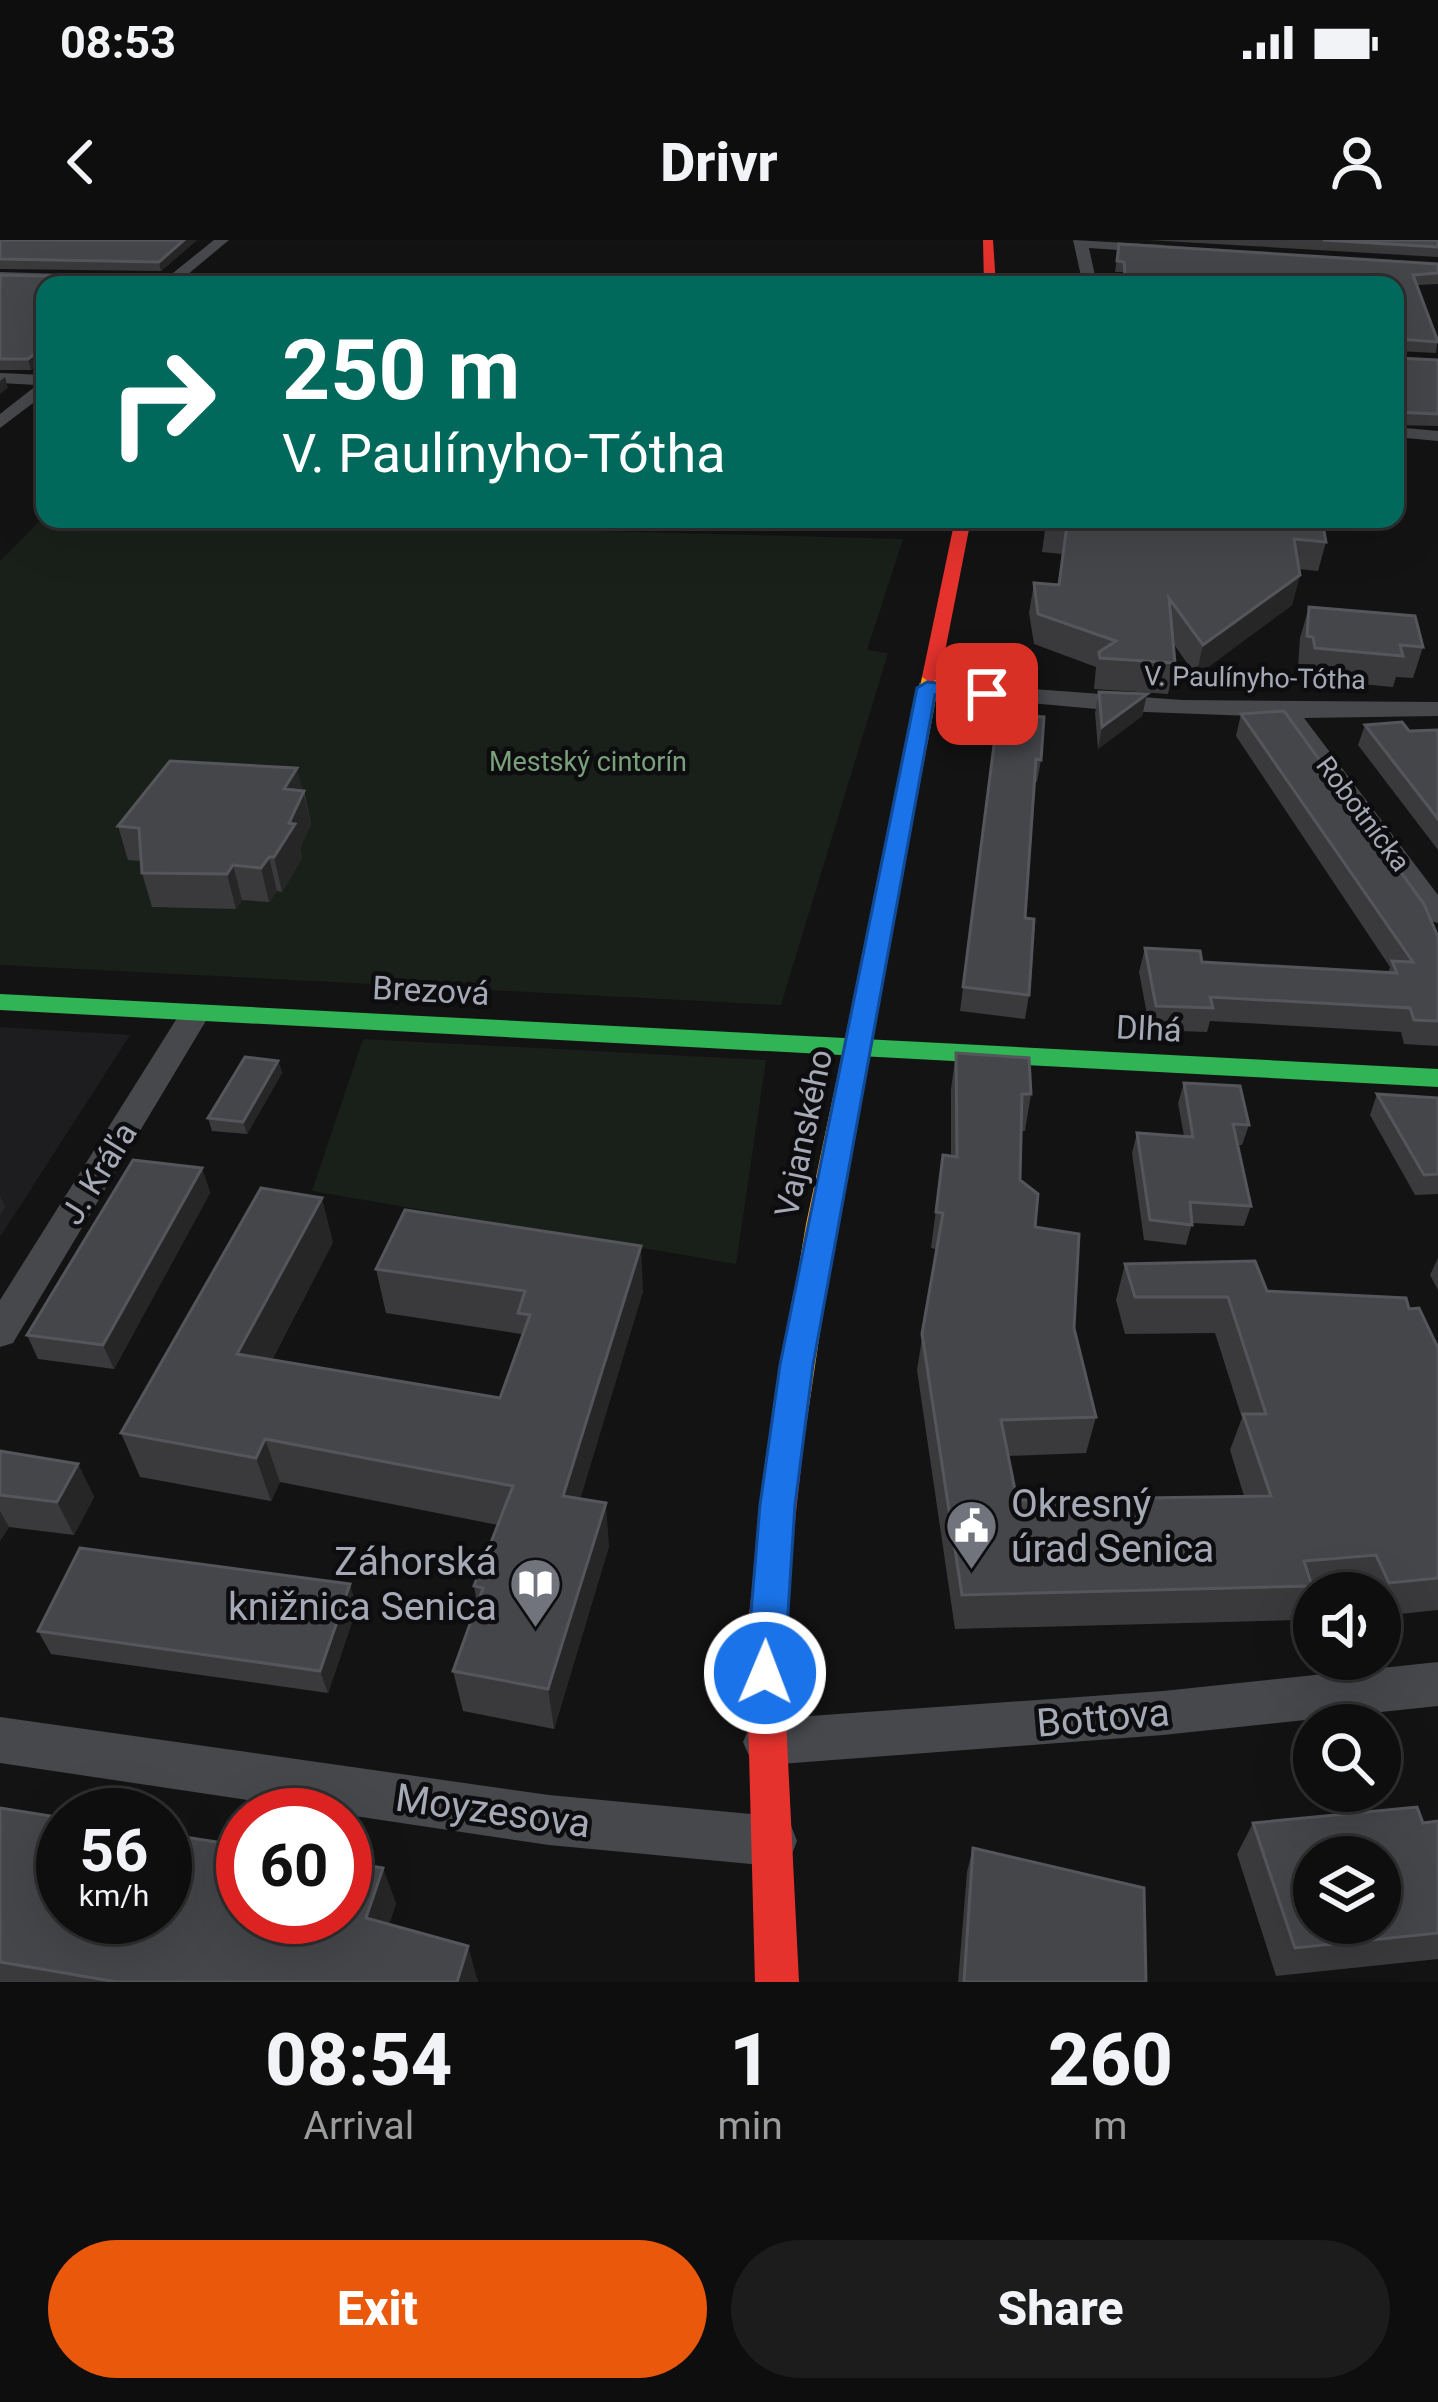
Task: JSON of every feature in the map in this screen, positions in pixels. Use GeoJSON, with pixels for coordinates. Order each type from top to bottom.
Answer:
{"type":"FeatureCollection","features":[{"type":"Feature","properties":{"kind":"main road"},"geometry":{"type":"LineString","coordinates":[[988,240],[990,276]]}},
{"type":"Feature","properties":{"kind":"main road","name":"Vajanského"},"geometry":{"type":"LineString","coordinates":[[777,1982],[764,1639],[777,1505],[817,1248],[961,528]]}},
{"type":"Feature","properties":{"kind":"main road","name":"Brezová"},"geometry":{"type":"LineString","coordinates":[[0,1002],[857,1048]]}},
{"type":"Feature","properties":{"kind":"main road","name":"Dlhá"},"geometry":{"type":"LineString","coordinates":[[857,1048],[1438,1078]]}},
{"type":"Feature","properties":{"kind":"street"},"geometry":{"type":"LineString","coordinates":[[177,276],[222,240]]}},
{"type":"Feature","properties":{"kind":"street"},"geometry":{"type":"LineString","coordinates":[[1088,276],[1080,242],[1184,250]]}},
{"type":"Feature","properties":{"kind":"street"},"geometry":{"type":"LineString","coordinates":[[0,276],[36,278]]}},
{"type":"Feature","properties":{"kind":"street"},"geometry":{"type":"LineString","coordinates":[[0,378],[36,382]]}},
{"type":"Feature","properties":{"kind":"street"},"geometry":{"type":"LineString","coordinates":[[0,423],[36,391]]}},
{"type":"Feature","properties":{"kind":"street"},"geometry":{"type":"LineString","coordinates":[[1404,434],[1438,436]]}},
{"type":"Feature","properties":{"kind":"street","name":"V. Paulínyho-Tótha"},"geometry":{"type":"LineString","coordinates":[[927,688],[1289,714],[1438,710]]}},
{"type":"Feature","properties":{"kind":"street","name":"Robotnícka"},"geometry":{"type":"LineString","coordinates":[[1289,714],[1438,914]]}},
{"type":"Feature","properties":{"kind":"street","name":"J. Kráľa"},"geometry":{"type":"LineString","coordinates":[[0,1332],[195,1014]]}},
{"type":"Feature","properties":{"kind":"street","name":"Bottova"},"geometry":{"type":"LineString","coordinates":[[767,1742],[1163,1713],[1438,1684]]}},
{"type":"Feature","properties":{"kind":"street","name":"Moyzesova"},"geometry":{"type":"LineString","coordinates":[[0,1739],[549,1820],[772,1840]]}},
{"type":"Feature","properties":{"kind":"shaded area"},"geometry":{"type":"Polygon","coordinates":[[[0,1027],[130,1035],[0,1237],[0,1027]]]}},
{"type":"Feature","properties":{"kind":"green space","name":"Mestský cintorín"},"geometry":{"type":"Polygon","coordinates":[[[36,525],[493,528],[903,539],[867,650],[888,653],[781,1005],[0,965],[0,561],[36,525]]]}},
{"type":"Feature","properties":{"kind":"green space"},"geometry":{"type":"Polygon","coordinates":[[[363,1039],[766,1060],[736,1264],[312,1191],[363,1039]]]}},
{"type":"Feature","properties":{"kind":"building"},"geometry":{"type":"Polygon","coordinates":[[[0,240],[184,240],[159,262],[0,259],[0,240]]]}},
{"type":"Feature","properties":{"kind":"building"},"geometry":{"type":"Polygon","coordinates":[[[1323,240],[1438,240],[1438,247],[1323,240]]]}},
{"type":"Feature","properties":{"kind":"building"},"geometry":{"type":"Polygon","coordinates":[[[1119,244],[1438,264],[1438,273],[1413,275],[1438,342],[1404,339],[1404,276],[1125,276],[1124,262],[1117,261],[1119,244]]]}},
{"type":"Feature","properties":{"kind":"building"},"geometry":{"type":"Polygon","coordinates":[[[0,275],[44,276],[36,276],[36,353],[28,359],[0,359],[0,275]]]}},
{"type":"Feature","properties":{"kind":"building"},"geometry":{"type":"Polygon","coordinates":[[[1404,358],[1438,360],[1438,414],[1404,412],[1404,358]]]}},
{"type":"Feature","properties":{"kind":"building"},"geometry":{"type":"Polygon","coordinates":[[[1067,528],[1324,528],[1326,542],[1294,539],[1300,575],[1203,645],[1169,598],[1175,663],[1100,658],[1099,652],[1116,641],[1038,614],[1034,583],[1059,585],[1067,528]]]}},
{"type":"Feature","properties":{"kind":"building"},"geometry":{"type":"Polygon","coordinates":[[[1309,607],[1415,616],[1423,647],[1400,645],[1403,656],[1315,648],[1313,637],[1307,636],[1309,607]]]}},
{"type":"Feature","properties":{"kind":"building"},"geometry":{"type":"Polygon","coordinates":[[[1099,692],[1147,694],[1102,727],[1099,692]]]}},
{"type":"Feature","properties":{"kind":"building"},"geometry":{"type":"Polygon","coordinates":[[[1284,711],[1424,904],[1438,937],[1438,1021],[1414,1020],[1410,1008],[1210,997],[1213,1008],[1156,1006],[1145,948],[1200,951],[1202,962],[1397,973],[1392,961],[1413,962],[1241,714],[1284,711]]]}},
{"type":"Feature","properties":{"kind":"building"},"geometry":{"type":"Polygon","coordinates":[[[998,714],[1044,717],[1041,760],[1036,759],[1025,918],[1034,919],[1029,995],[963,987],[998,714]]]}},
{"type":"Feature","properties":{"kind":"building"},"geometry":{"type":"Polygon","coordinates":[[[1402,722],[1409,731],[1438,730],[1438,819],[1365,725],[1402,722]]]}},
{"type":"Feature","properties":{"kind":"building"},"geometry":{"type":"Polygon","coordinates":[[[170,761],[297,768],[284,789],[304,791],[289,823],[295,824],[274,857],[261,868],[233,865],[227,874],[142,873],[139,828],[118,826],[170,761]]]}},
{"type":"Feature","properties":{"kind":"building"},"geometry":{"type":"Polygon","coordinates":[[[956,1053],[1029,1058],[1031,1094],[1022,1094],[1020,1180],[1038,1194],[1035,1227],[1079,1234],[1074,1328],[1096,1417],[1001,1420],[1017,1500],[1271,1496],[1243,1414],[1266,1414],[1228,1297],[1135,1297],[1125,1264],[1255,1261],[1267,1291],[1406,1298],[1409,1309],[1419,1308],[1438,1348],[1438,1578],[1401,1582],[1401,1572],[1384,1572],[1376,1555],[1304,1561],[1308,1572],[1293,1572],[1293,1586],[962,1595],[922,1334],[943,1213],[936,1212],[943,1155],[957,1157],[956,1053]]]}},
{"type":"Feature","properties":{"kind":"building"},"geometry":{"type":"Polygon","coordinates":[[[245,1057],[278,1061],[243,1122],[208,1118],[245,1057]]]}},
{"type":"Feature","properties":{"kind":"building"},"geometry":{"type":"Polygon","coordinates":[[[1184,1083],[1240,1086],[1249,1125],[1233,1124],[1251,1206],[1190,1202],[1192,1225],[1150,1220],[1137,1133],[1193,1137],[1184,1083]]]}},
{"type":"Feature","properties":{"kind":"building"},"geometry":{"type":"Polygon","coordinates":[[[1377,1094],[1438,1098],[1438,1174],[1424,1175],[1377,1094]]]}},
{"type":"Feature","properties":{"kind":"building"},"geometry":{"type":"Polygon","coordinates":[[[133,1160],[202,1168],[103,1345],[27,1335],[133,1160]]]}},
{"type":"Feature","properties":{"kind":"building"},"geometry":{"type":"Polygon","coordinates":[[[261,1188],[322,1198],[237,1354],[500,1398],[530,1315],[518,1313],[525,1291],[376,1269],[405,1210],[641,1246],[563,1496],[606,1503],[548,1689],[453,1671],[483,1588],[474,1586],[513,1486],[265,1439],[256,1458],[121,1433],[261,1188]]]}},
{"type":"Feature","properties":{"kind":"building"},"geometry":{"type":"Polygon","coordinates":[[[0,1451],[78,1464],[57,1502],[0,1495],[0,1451]]]}},
{"type":"Feature","properties":{"kind":"building"},"geometry":{"type":"Polygon","coordinates":[[[80,1548],[350,1584],[320,1671],[38,1631],[80,1548]]]}},
{"type":"Feature","properties":{"kind":"building"},"geometry":{"type":"Polygon","coordinates":[[[1417,1807],[1423,1823],[1438,1821],[1438,1933],[1401,1937],[1401,1836],[1293,1836],[1293,1942],[1253,1823],[1417,1807]]]}},
{"type":"Feature","properties":{"kind":"building"},"geometry":{"type":"Polygon","coordinates":[[[0,1808],[36,1814],[36,1944],[192,1944],[192,1838],[216,1842],[216,1944],[372,1944],[372,1920],[468,1946],[457,1982],[117,1982],[0,1962],[0,1808]]]}},
{"type":"Feature","properties":{"kind":"building"},"geometry":{"type":"Polygon","coordinates":[[[973,1848],[1144,1888],[1146,1982],[964,1982],[973,1848]]]}},
{"type":"Feature","properties":{"kind":"building"},"geometry":{"type":"Polygon","coordinates":[[[372,1866],[383,1868],[372,1900],[372,1866]]]}},
{"type":"Feature","properties":{"kind":"traffic: fast"},"geometry":{"type":"LineString","coordinates":[[0,1002],[1438,1078]]}},
{"type":"Feature","properties":{"kind":"traffic: slow"},"geometry":{"type":"LineString","coordinates":[[787,1440],[821,1224],[931,677]]}},
{"type":"Feature","properties":{"kind":"traffic: jam"},"geometry":{"type":"LineString","coordinates":[[988,240],[990,276]]}},
{"type":"Feature","properties":{"kind":"traffic: jam"},"geometry":{"type":"LineString","coordinates":[[931,677],[961,528]]}},
{"type":"Feature","properties":{"kind":"traffic: jam"},"geometry":{"type":"LineString","coordinates":[[777,1982],[764,1639],[787,1440]]}},
{"type":"Feature","properties":{"kind":"place","name":"Okresný úrad Senica"},"geometry":{"type":"Point","coordinates":[972,1571]}},
{"type":"Feature","properties":{"kind":"place","name":"Záhorská knižnica Senica"},"geometry":{"type":"Point","coordinates":[536,1629]}},
{"type":"Feature","properties":{"kind":"route"},"geometry":{"type":"LineString","coordinates":[[765,1673],[777,1505],[796,1365],[927,688],[987,694]]}}]}
